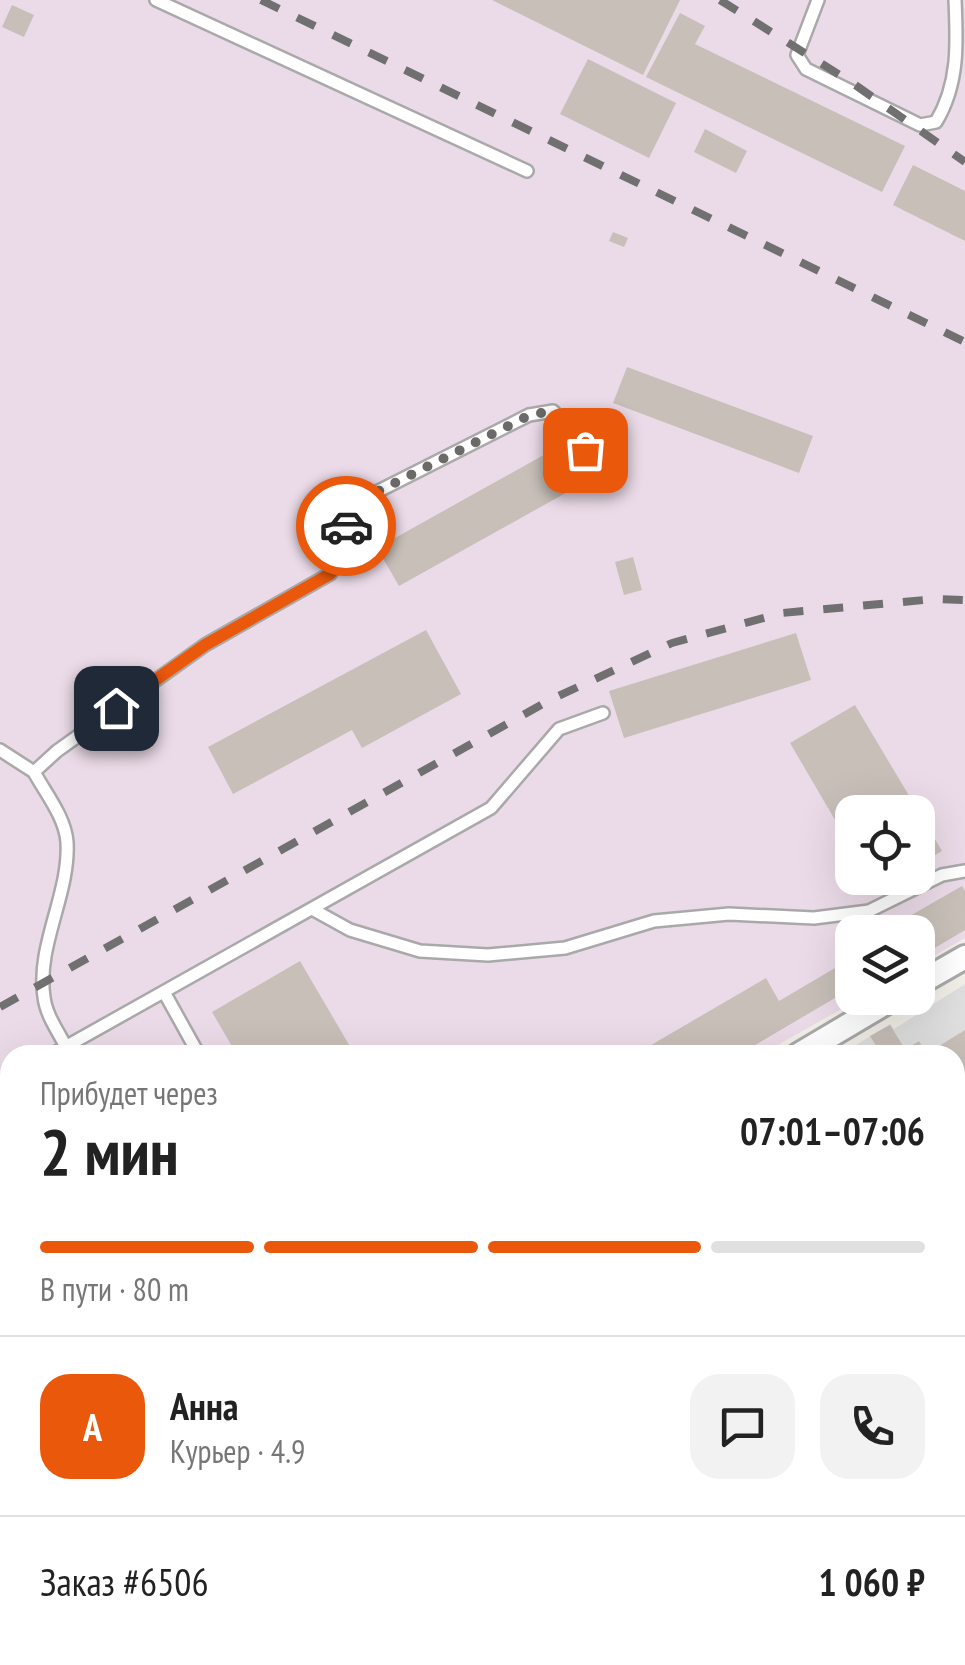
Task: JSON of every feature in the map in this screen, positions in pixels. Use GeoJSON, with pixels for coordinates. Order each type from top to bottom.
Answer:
{"type":"FeatureCollection","features":[{"type":"Feature","properties":{"kind":"street"},"geometry":{"type":"LineString","coordinates":[[935,974],[965,956]]}},
{"type":"Feature","properties":{"kind":"street"},"geometry":{"type":"LineString","coordinates":[[815,1045],[865,1015]]}},
{"type":"Feature","properties":{"kind":"lane"},"geometry":{"type":"LineString","coordinates":[[156,0],[527,171]]}},
{"type":"Feature","properties":{"kind":"lane"},"geometry":{"type":"LineString","coordinates":[[818,0],[797,56],[806,69],[920,125],[936,122],[942,112],[958,61],[956,0]]}},
{"type":"Feature","properties":{"kind":"lane"},"geometry":{"type":"LineString","coordinates":[[34,772],[57,751],[205,645],[330,574],[344,553],[349,506],[530,415],[553,411],[585,450]]}},
{"type":"Feature","properties":{"kind":"lane"},"geometry":{"type":"LineString","coordinates":[[70,1045],[492,808],[559,729],[603,713]]}},
{"type":"Feature","properties":{"kind":"lane"},"geometry":{"type":"LineString","coordinates":[[0,750],[34,772],[62,822],[67,842],[43,983],[46,1008],[65,1045]]}},
{"type":"Feature","properties":{"kind":"lane"},"geometry":{"type":"LineString","coordinates":[[312,909],[350,930],[420,951],[488,956],[565,948],[654,921],[729,914],[814,918],[869,911],[942,875],[965,872]]}},
{"type":"Feature","properties":{"kind":"lane"},"geometry":{"type":"LineString","coordinates":[[164,992],[193,1045]]}},
{"type":"Feature","properties":{"kind":"shaded area"},"geometry":{"type":"Polygon","coordinates":[[[0,0],[965,0],[965,938],[935,955],[935,915],[835,915],[835,1013],[778,1045],[0,1045],[0,0]]]}},
{"type":"Feature","properties":{"kind":"shaded area"},"geometry":{"type":"Polygon","coordinates":[[[965,984],[965,1045],[856,1045],[890,1024],[894,1029],[916,1015],[935,1015],[935,1003],[965,984]]]}},
{"type":"Feature","properties":{"kind":"building"},"geometry":{"type":"Polygon","coordinates":[[[492,0],[680,0],[643,75],[492,0]]]}},
{"type":"Feature","properties":{"kind":"building"},"geometry":{"type":"Polygon","coordinates":[[[12,5],[34,15],[24,37],[2,27],[12,5]]]}},
{"type":"Feature","properties":{"kind":"building"},"geometry":{"type":"Polygon","coordinates":[[[680,13],[705,26],[695,44],[905,146],[882,192],[646,77],[680,13]]]}},
{"type":"Feature","properties":{"kind":"building"},"geometry":{"type":"Polygon","coordinates":[[[588,59],[676,103],[649,158],[560,114],[588,59]]]}},
{"type":"Feature","properties":{"kind":"building"},"geometry":{"type":"Polygon","coordinates":[[[705,129],[747,151],[736,173],[694,152],[705,129]]]}},
{"type":"Feature","properties":{"kind":"building"},"geometry":{"type":"Polygon","coordinates":[[[913,165],[965,191],[965,241],[893,205],[913,165]]]}},
{"type":"Feature","properties":{"kind":"building"},"geometry":{"type":"Polygon","coordinates":[[[613,232],[628,238],[624,247],[609,241],[613,232]]]}},
{"type":"Feature","properties":{"kind":"building"},"geometry":{"type":"Polygon","coordinates":[[[627,367],[813,436],[799,473],[613,403],[627,367]]]}},
{"type":"Feature","properties":{"kind":"building"},"geometry":{"type":"Polygon","coordinates":[[[549,452],[571,490],[399,586],[377,548],[549,452]]]}},
{"type":"Feature","properties":{"kind":"building"},"geometry":{"type":"Polygon","coordinates":[[[633,557],[642,590],[624,595],[615,562],[633,557]]]}},
{"type":"Feature","properties":{"kind":"building"},"geometry":{"type":"Polygon","coordinates":[[[426,630],[461,694],[362,748],[352,730],[233,794],[208,747],[426,630]]]}},
{"type":"Feature","properties":{"kind":"building"},"geometry":{"type":"Polygon","coordinates":[[[796,633],[811,680],[624,738],[609,691],[796,633]]]}},
{"type":"Feature","properties":{"kind":"building"},"geometry":{"type":"Polygon","coordinates":[[[855,705],[909,795],[835,795],[835,820],[790,743],[855,705]]]}},
{"type":"Feature","properties":{"kind":"building"},"geometry":{"type":"Polygon","coordinates":[[[962,886],[965,891],[965,930],[935,948],[935,915],[912,915],[962,886]]]}},
{"type":"Feature","properties":{"kind":"building"},"geometry":{"type":"Polygon","coordinates":[[[300,961],[349,1045],[231,1045],[212,1012],[300,961]]]}},
{"type":"Feature","properties":{"kind":"building"},"geometry":{"type":"Polygon","coordinates":[[[835,968],[835,998],[755,1045],[651,1045],[766,978],[779,1001],[835,968]]]}},
{"type":"Feature","properties":{"kind":"building"},"geometry":{"type":"Polygon","coordinates":[[[890,1025],[902,1045],[876,1045],[870,1036],[890,1025]]]}},
{"type":"Feature","properties":{"kind":"building"},"geometry":{"type":"Polygon","coordinates":[[[965,1030],[965,1045],[941,1045],[965,1030]]]}},
{"type":"Feature","properties":{"kind":"railway"},"geometry":{"type":"LineString","coordinates":[[261,0],[965,342]]}},
{"type":"Feature","properties":{"kind":"railway"},"geometry":{"type":"LineString","coordinates":[[720,0],[851,82],[965,162]]}},
{"type":"Feature","properties":{"kind":"railway"},"geometry":{"type":"LineString","coordinates":[[0,1007],[550,700],[672,643],[782,613],[935,599],[965,600]]}},
{"type":"Feature","properties":{"kind":"way so far"},"geometry":{"type":"LineString","coordinates":[[346,526],[349,506],[530,415],[553,411],[585,450]]}},
{"type":"Feature","properties":{"kind":"route"},"geometry":{"type":"LineString","coordinates":[[116,708],[205,645],[330,574],[344,553],[346,526]]}}]}
